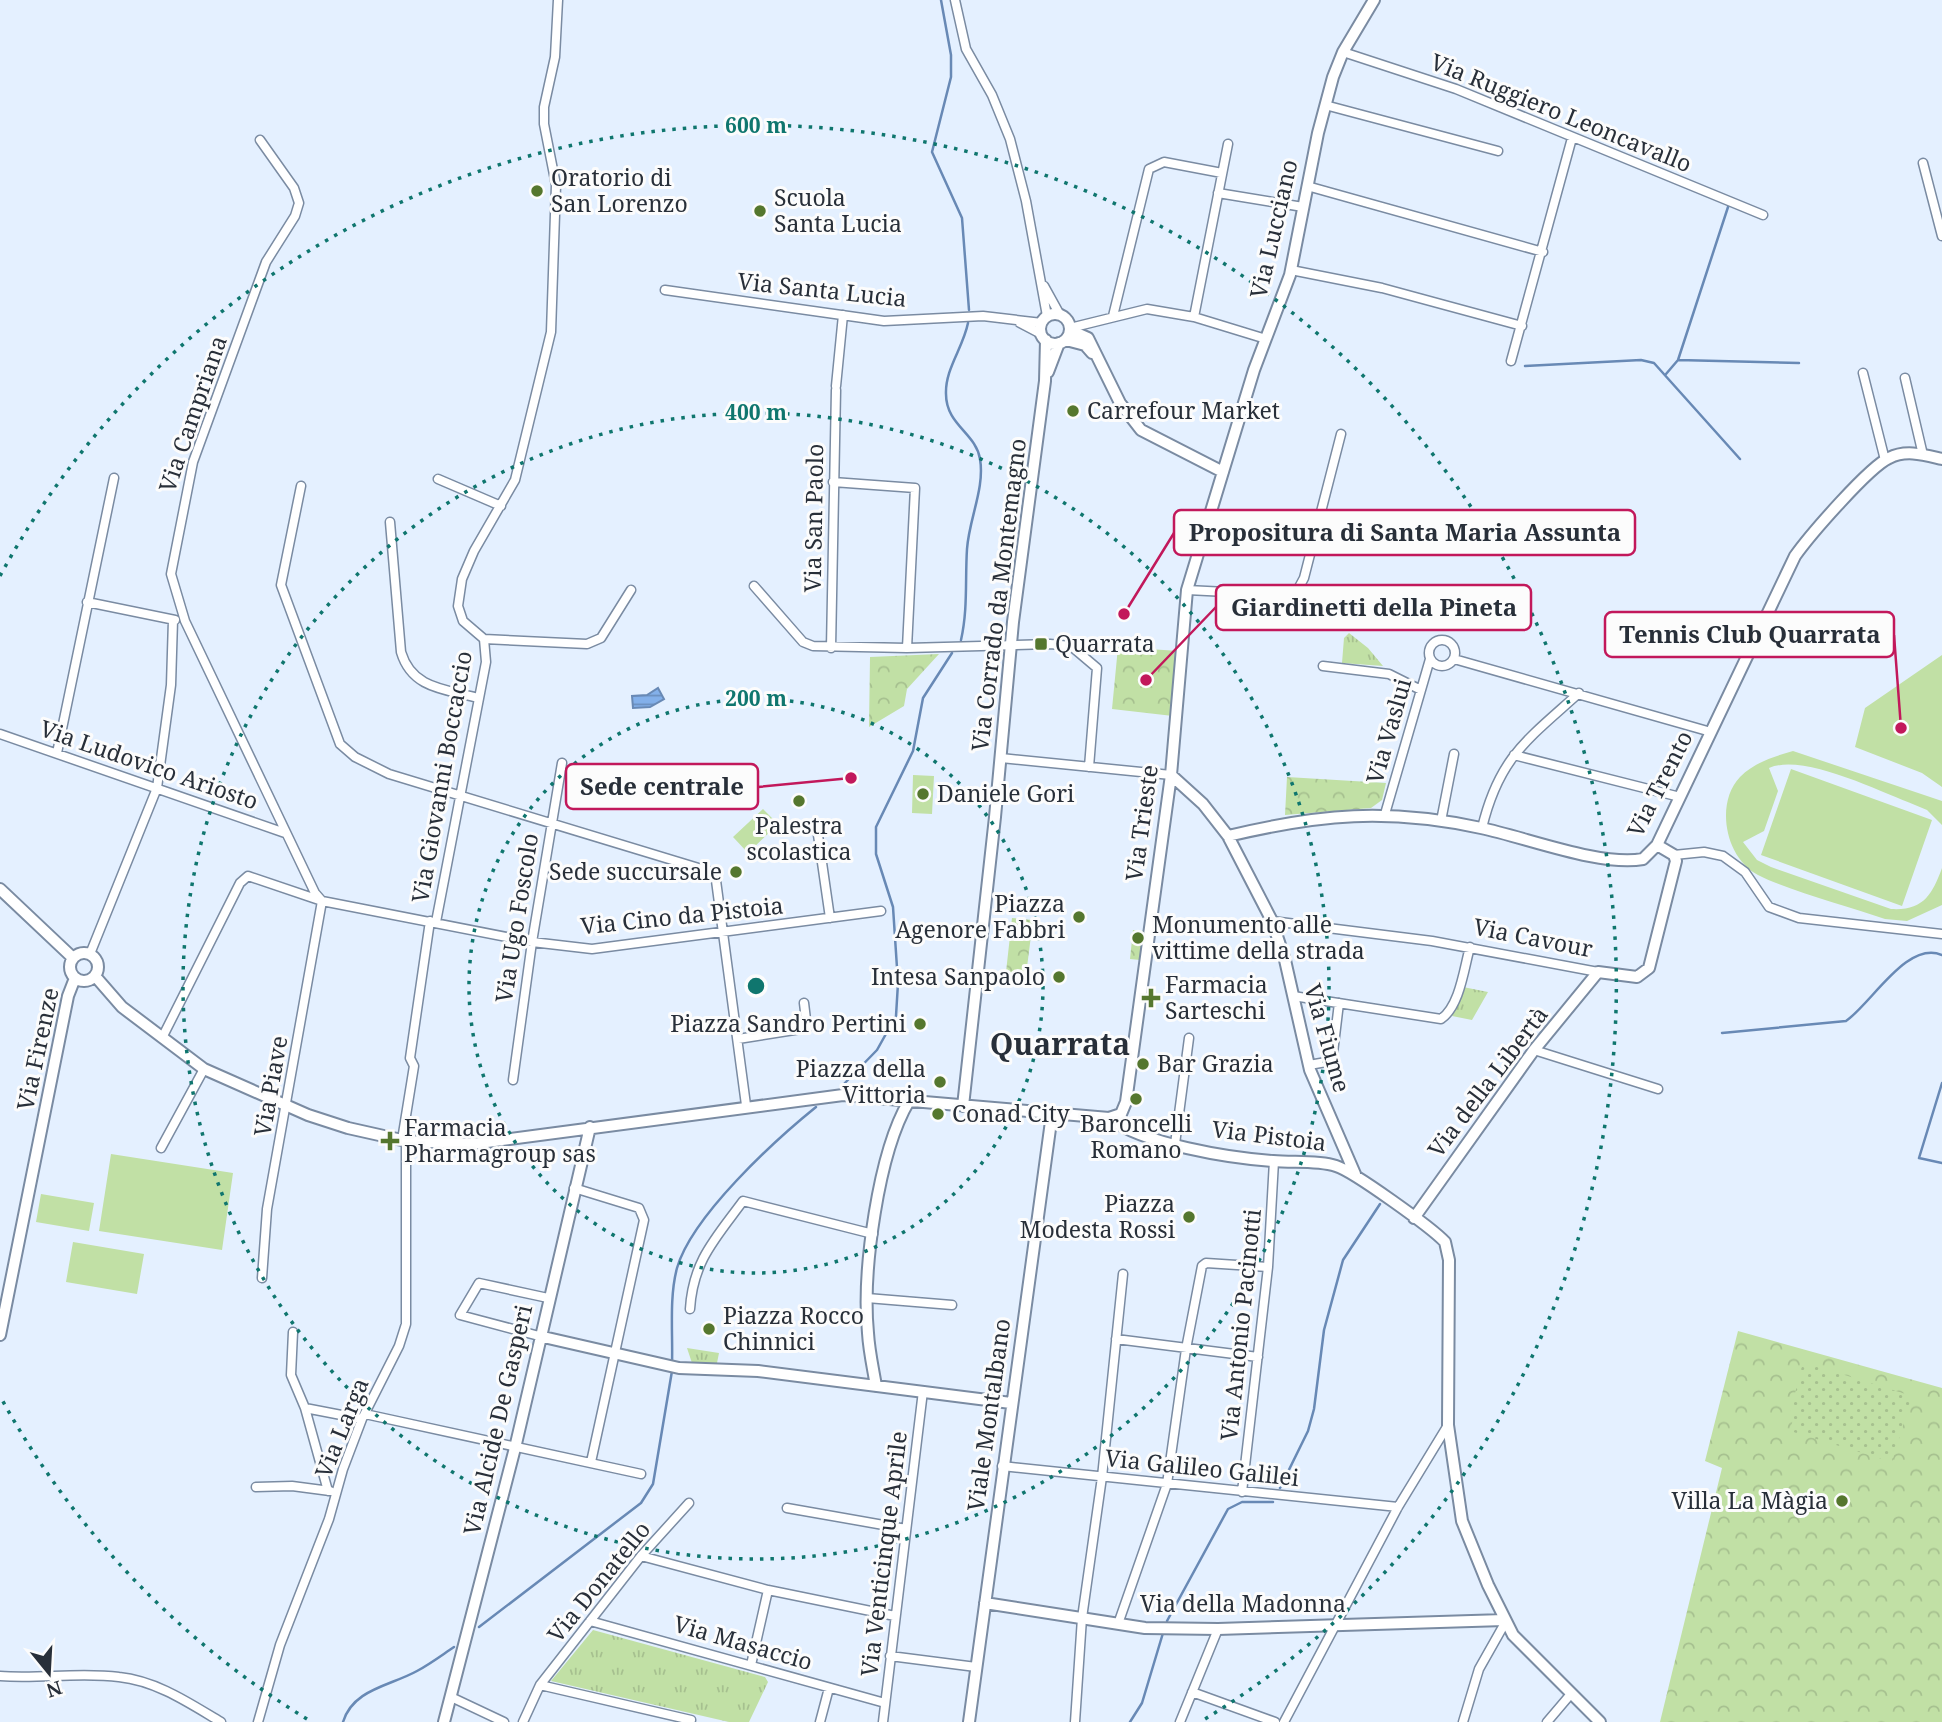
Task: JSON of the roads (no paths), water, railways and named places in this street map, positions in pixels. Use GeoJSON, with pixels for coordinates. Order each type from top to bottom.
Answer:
{"type":"FeatureCollection","features":[{"type":"Feature","properties":{"kind":"street"},"geometry":{"type":"LineString","coordinates":[[558,0],[555,57],[544,107],[544,124],[555,185],[555,275],[551,332],[515,480],[474,551],[457,596],[458,614],[484,639],[595,642],[609,628],[631,590]]}},
{"type":"Feature","properties":{"kind":"street"},"geometry":{"type":"LineString","coordinates":[[955,0],[966,49],[992,95],[1010,139],[1041,280],[1044,328]]}},
{"type":"Feature","properties":{"kind":"street","name":"Via Lucciano"},"geometry":{"type":"LineString","coordinates":[[1223,472],[1291,270],[1325,106],[1343,52],[1374,0]]}},
{"type":"Feature","properties":{"kind":"street","name":"Via Ruggiero Leoncavallo"},"geometry":{"type":"LineString","coordinates":[[1343,52],[1456,89],[1763,215]]}},
{"type":"Feature","properties":{"kind":"street"},"geometry":{"type":"LineString","coordinates":[[1325,106],[1498,151]]}},
{"type":"Feature","properties":{"kind":"street"},"geometry":{"type":"LineString","coordinates":[[1511,361],[1543,252],[1572,138]]}},
{"type":"Feature","properties":{"kind":"street","name":"Via Campriana"},"geometry":{"type":"LineString","coordinates":[[260,140],[295,188],[299,203],[295,216],[267,262],[186,483],[171,574],[185,621],[285,832],[315,893],[322,901]]}},
{"type":"Feature","properties":{"kind":"street"},"geometry":{"type":"LineString","coordinates":[[1194,317],[1228,144]]}},
{"type":"Feature","properties":{"kind":"street"},"geometry":{"type":"LineString","coordinates":[[1113,316],[1145,176],[1149,169],[1164,162],[1222,173]]}},
{"type":"Feature","properties":{"kind":"street"},"geometry":{"type":"LineString","coordinates":[[1923,163],[1942,236]]}},
{"type":"Feature","properties":{"kind":"street"},"geometry":{"type":"LineString","coordinates":[[1307,186],[1543,252]]}},
{"type":"Feature","properties":{"kind":"street"},"geometry":{"type":"LineString","coordinates":[[1218,193],[1303,207]]}},
{"type":"Feature","properties":{"kind":"street"},"geometry":{"type":"LineString","coordinates":[[1291,270],[1382,289],[1522,326]]}},
{"type":"Feature","properties":{"kind":"street"},"geometry":{"type":"LineString","coordinates":[[1041,280],[1060,315],[1068,320],[1066,335]]}},
{"type":"Feature","properties":{"kind":"street","name":"Via Santa Lucia"},"geometry":{"type":"LineString","coordinates":[[665,290],[892,321],[983,316],[1044,328]]}},
{"type":"Feature","properties":{"kind":"street"},"geometry":{"type":"LineString","coordinates":[[1066,335],[1113,316],[1147,309],[1194,317],[1266,339]]}},
{"type":"Feature","properties":{"kind":"street"},"geometry":{"type":"LineString","coordinates":[[1044,328],[1060,315]]}},
{"type":"Feature","properties":{"kind":"street","name":"Via San Paolo"},"geometry":{"type":"LineString","coordinates":[[831,648],[836,388],[843,316]]}},
{"type":"Feature","properties":{"kind":"street"},"geometry":{"type":"LineString","coordinates":[[1044,328],[1085,345],[1094,355],[1120,403],[1142,430],[1223,472]]}},
{"type":"Feature","properties":{"kind":"street","name":"Via Corrado da Montemagno"},"geometry":{"type":"LineString","coordinates":[[962,1106],[1045,381],[1044,328]]}},
{"type":"Feature","properties":{"kind":"street","name":"Via Corrado da Montemagno"},"geometry":{"type":"LineString","coordinates":[[1045,381],[1066,335]]}},
{"type":"Feature","properties":{"kind":"street"},"geometry":{"type":"LineString","coordinates":[[1863,373],[1885,460],[1902,454],[1923,454],[1942,459]]}},
{"type":"Feature","properties":{"kind":"street"},"geometry":{"type":"LineString","coordinates":[[1905,379],[1923,454]]}},
{"type":"Feature","properties":{"kind":"street"},"geometry":{"type":"LineString","coordinates":[[1187,590],[1287,595],[1297,591],[1308,565],[1340,434]]}},
{"type":"Feature","properties":{"kind":"street","name":"Via Trento"},"geometry":{"type":"LineString","coordinates":[[1228,836],[1310,818],[1385,814],[1482,828],[1615,860],[1643,859],[1657,845],[1795,556],[1811,535],[1885,460]]}},
{"type":"Feature","properties":{"kind":"street","name":"Via Trieste"},"geometry":{"type":"LineString","coordinates":[[1109,1118],[1121,1114],[1126,1102],[1171,775],[1187,590],[1223,472]]}},
{"type":"Feature","properties":{"kind":"street"},"geometry":{"type":"LineString","coordinates":[[57,753],[114,478]]}},
{"type":"Feature","properties":{"kind":"street"},"geometry":{"type":"LineString","coordinates":[[438,479],[501,506]]}},
{"type":"Feature","properties":{"kind":"street"},"geometry":{"type":"LineString","coordinates":[[833,482],[915,488],[908,648]]}},
{"type":"Feature","properties":{"kind":"street"},"geometry":{"type":"LineString","coordinates":[[301,486],[281,585],[341,744],[372,768],[715,873],[746,1105]]}},
{"type":"Feature","properties":{"kind":"street"},"geometry":{"type":"LineString","coordinates":[[390,522],[401,652],[405,665],[412,676],[421,682],[478,698]]}},
{"type":"Feature","properties":{"kind":"street"},"geometry":{"type":"LineString","coordinates":[[754,586],[803,642],[831,648],[1013,644],[1071,646],[1097,668],[1089,767]]}},
{"type":"Feature","properties":{"kind":"street"},"geometry":{"type":"LineString","coordinates":[[87,602],[185,621]]}},
{"type":"Feature","properties":{"kind":"street"},"geometry":{"type":"LineString","coordinates":[[1766,616],[1872,629]]}},
{"type":"Feature","properties":{"kind":"street"},"geometry":{"type":"LineString","coordinates":[[90,954],[157,788],[170,697],[173,620]]}},
{"type":"Feature","properties":{"kind":"street","name":"Via Giovanni Boccaccio"},"geometry":{"type":"LineString","coordinates":[[404,1140],[414,1066],[410,1058],[419,980],[461,794],[486,662],[484,639]]}},
{"type":"Feature","properties":{"kind":"street"},"geometry":{"type":"LineString","coordinates":[[1454,659],[1454,646],[1441,639],[1431,646],[1430,659],[1443,666],[1454,659],[1710,732]]}},
{"type":"Feature","properties":{"kind":"street","name":"Via Vaslui"},"geometry":{"type":"LineString","coordinates":[[1385,814],[1430,659]]}},
{"type":"Feature","properties":{"kind":"street"},"geometry":{"type":"LineString","coordinates":[[1323,666],[1389,674],[1421,690]]}},
{"type":"Feature","properties":{"kind":"street"},"geometry":{"type":"LineString","coordinates":[[1482,828],[1490,795],[1503,768],[1579,693]]}},
{"type":"Feature","properties":{"kind":"street","name":"Via Ludovico Ariosto"},"geometry":{"type":"LineString","coordinates":[[0,734],[285,832]]}},
{"type":"Feature","properties":{"kind":"street"},"geometry":{"type":"LineString","coordinates":[[1441,821],[1454,754]]}},
{"type":"Feature","properties":{"kind":"street"},"geometry":{"type":"LineString","coordinates":[[1514,755],[1680,797]]}},
{"type":"Feature","properties":{"kind":"street"},"geometry":{"type":"LineString","coordinates":[[1001,758],[1171,775]]}},
{"type":"Feature","properties":{"kind":"street","name":"Via Ugo Foscolo"},"geometry":{"type":"LineString","coordinates":[[513,1080],[532,942],[562,762]]}},
{"type":"Feature","properties":{"kind":"street","name":"Via Fiume"},"geometry":{"type":"LineString","coordinates":[[1171,775],[1203,804],[1228,836],[1272,921],[1309,1065],[1355,1174]]}},
{"type":"Feature","properties":{"kind":"street"},"geometry":{"type":"LineString","coordinates":[[817,828],[830,918]]}},
{"type":"Feature","properties":{"kind":"street"},"geometry":{"type":"LineString","coordinates":[[1657,845],[1674,855],[1704,852],[1723,856],[1745,872],[1769,907],[1799,918],[1942,934]]}},
{"type":"Feature","properties":{"kind":"street","name":"Via Cavour"},"geometry":{"type":"LineString","coordinates":[[1272,921],[1470,947],[1637,977],[1649,968],[1676,861],[1674,855]]}},
{"type":"Feature","properties":{"kind":"street","name":"Via Cino da Pistoia"},"geometry":{"type":"LineString","coordinates":[[162,1038],[243,877],[248,876],[322,901],[532,942],[592,949],[881,911]]}},
{"type":"Feature","properties":{"kind":"street"},"geometry":{"type":"LineString","coordinates":[[0,889],[73,958]]}},
{"type":"Feature","properties":{"kind":"street","name":"Via Piave"},"geometry":{"type":"LineString","coordinates":[[262,1278],[267,1209],[322,901]]}},
{"type":"Feature","properties":{"kind":"street"},"geometry":{"type":"LineString","coordinates":[[1293,996],[1441,1019],[1446,1016],[1459,988],[1470,947]]}},
{"type":"Feature","properties":{"kind":"street"},"geometry":{"type":"LineString","coordinates":[[81,953],[90,954],[99,965],[95,976],[89,981],[75,978],[70,967],[73,958],[81,953]]}},
{"type":"Feature","properties":{"kind":"street","name":"Via della Libertà"},"geometry":{"type":"LineString","coordinates":[[1414,1218],[1534,1050],[1598,972]]}},
{"type":"Feature","properties":{"kind":"street"},"geometry":{"type":"LineString","coordinates":[[95,976],[122,1007],[204,1069],[286,1107],[348,1128],[404,1140],[472,1144],[746,1105],[843,1095],[1109,1118]]}},
{"type":"Feature","properties":{"kind":"street","name":"Via Firenze"},"geometry":{"type":"LineString","coordinates":[[0,1335],[68,996],[75,978]]}},
{"type":"Feature","properties":{"kind":"street"},"geometry":{"type":"LineString","coordinates":[[738,1039],[807,1027],[804,1003]]}},
{"type":"Feature","properties":{"kind":"street"},"geometry":{"type":"LineString","coordinates":[[1309,1065],[1332,1062],[1339,1003]]}},
{"type":"Feature","properties":{"kind":"street"},"geometry":{"type":"LineString","coordinates":[[1175,1144],[1189,1038]]}},
{"type":"Feature","properties":{"kind":"street"},"geometry":{"type":"LineString","coordinates":[[1534,1050],[1658,1089]]}},
{"type":"Feature","properties":{"kind":"street"},"geometry":{"type":"LineString","coordinates":[[161,1148],[204,1069]]}},
{"type":"Feature","properties":{"kind":"street"},"geometry":{"type":"LineString","coordinates":[[876,1386],[867,1332],[873,1234],[888,1148],[909,1101]]}},
{"type":"Feature","properties":{"kind":"street","name":"Viale Montalbano"},"geometry":{"type":"LineString","coordinates":[[969,1722],[1052,1114]]}},
{"type":"Feature","properties":{"kind":"street","name":"Via Pistoia"},"geometry":{"type":"LineString","coordinates":[[1109,1118],[1130,1133],[1175,1144],[1274,1161],[1337,1166],[1355,1174],[1439,1236],[1448,1250],[1448,1425],[1462,1521],[1504,1621],[1522,1647],[1600,1722]]}},
{"type":"Feature","properties":{"kind":"street","name":"Via Alcide De Gasperi"},"geometry":{"type":"LineString","coordinates":[[443,1722],[515,1448],[539,1336],[590,1127]]}},
{"type":"Feature","properties":{"kind":"street","name":"Via Larga"},"geometry":{"type":"LineString","coordinates":[[258,1722],[280,1645],[321,1542],[332,1491],[364,1416],[399,1346],[406,1324],[404,1140]]}},
{"type":"Feature","properties":{"kind":"street","name":"Via Antonio Pacinotti"},"geometry":{"type":"LineString","coordinates":[[1242,1492],[1268,1267],[1274,1161]]}},
{"type":"Feature","properties":{"kind":"street"},"geometry":{"type":"LineString","coordinates":[[574,1188],[639,1208],[644,1220],[591,1462]]}},
{"type":"Feature","properties":{"kind":"street"},"geometry":{"type":"LineString","coordinates":[[690,1309],[699,1262],[743,1201],[873,1234]]}},
{"type":"Feature","properties":{"kind":"street"},"geometry":{"type":"LineString","coordinates":[[1118,1624],[1167,1484],[1186,1349],[1202,1266],[1206,1262],[1268,1267]]}},
{"type":"Feature","properties":{"kind":"street"},"geometry":{"type":"LineString","coordinates":[[1075,1722],[1082,1618],[1102,1477],[1123,1274]]}},
{"type":"Feature","properties":{"kind":"street"},"geometry":{"type":"LineString","coordinates":[[548,1298],[479,1283],[460,1315],[679,1368],[721,1369],[1011,1403]]}},
{"type":"Feature","properties":{"kind":"street"},"geometry":{"type":"LineString","coordinates":[[867,1298],[952,1305]]}},
{"type":"Feature","properties":{"kind":"street"},"geometry":{"type":"LineString","coordinates":[[256,1487],[292,1486],[332,1491],[305,1408],[291,1375],[293,1332]]}},
{"type":"Feature","properties":{"kind":"street"},"geometry":{"type":"LineString","coordinates":[[1116,1339],[1258,1357]]}},
{"type":"Feature","properties":{"kind":"street","name":"Via Venticinque Aprile"},"geometry":{"type":"LineString","coordinates":[[883,1722],[923,1391]]}},
{"type":"Feature","properties":{"kind":"street"},"geometry":{"type":"LineString","coordinates":[[305,1408],[364,1416],[641,1474]]}},
{"type":"Feature","properties":{"kind":"street"},"geometry":{"type":"LineString","coordinates":[[1284,1722],[1398,1507],[1448,1425]]}},
{"type":"Feature","properties":{"kind":"street","name":"Via Galileo Galilei"},"geometry":{"type":"LineString","coordinates":[[1002,1466],[1398,1507]]}},
{"type":"Feature","properties":{"kind":"street","name":"Via Donatello"},"geometry":{"type":"LineString","coordinates":[[523,1722],[540,1685],[641,1556],[689,1503]]}},
{"type":"Feature","properties":{"kind":"street"},"geometry":{"type":"LineString","coordinates":[[787,1508],[906,1529]]}},
{"type":"Feature","properties":{"kind":"street"},"geometry":{"type":"LineString","coordinates":[[641,1556],[768,1590],[895,1616]]}},
{"type":"Feature","properties":{"kind":"street"},"geometry":{"type":"LineString","coordinates":[[751,1665],[768,1590]]}},
{"type":"Feature","properties":{"kind":"street","name":"Via della Madonna"},"geometry":{"type":"LineString","coordinates":[[985,1603],[1145,1628],[1217,1629],[1504,1621]]}},
{"type":"Feature","properties":{"kind":"street","name":"Via Masaccio"},"geometry":{"type":"LineString","coordinates":[[590,1621],[885,1703]]}},
{"type":"Feature","properties":{"kind":"street"},"geometry":{"type":"LineString","coordinates":[[1462,1722],[1479,1670],[1504,1621]]}},
{"type":"Feature","properties":{"kind":"street"},"geometry":{"type":"LineString","coordinates":[[1180,1722],[1217,1629]]}},
{"type":"Feature","properties":{"kind":"street"},"geometry":{"type":"LineString","coordinates":[[890,1656],[976,1667]]}},
{"type":"Feature","properties":{"kind":"street"},"geometry":{"type":"LineString","coordinates":[[0,1676],[120,1677],[148,1683],[179,1697],[221,1722]]}},
{"type":"Feature","properties":{"kind":"street"},"geometry":{"type":"LineString","coordinates":[[540,1685],[691,1720]]}},
{"type":"Feature","properties":{"kind":"street"},"geometry":{"type":"LineString","coordinates":[[820,1722],[829,1688]]}},
{"type":"Feature","properties":{"kind":"street"},"geometry":{"type":"LineString","coordinates":[[1192,1692],[1275,1722]]}},
{"type":"Feature","properties":{"kind":"street"},"geometry":{"type":"LineString","coordinates":[[1547,1722],[1570,1695]]}},
{"type":"Feature","properties":{"kind":"street"},"geometry":{"type":"LineString","coordinates":[[450,1697],[504,1722]]}},
{"type":"Feature","properties":{"kind":"water"},"geometry":{"type":"Polygon","coordinates":[[[658,688],[664,699],[650,707],[633,708],[632,696],[647,695],[658,688]]]}},
{"type":"Feature","properties":{"kind":"waterway"},"geometry":{"type":"LineString","coordinates":[[941,0],[951,55],[951,77],[932,152],[962,218],[969,310]]}},
{"type":"Feature","properties":{"kind":"waterway"},"geometry":{"type":"LineString","coordinates":[[1666,374],[1678,360],[1729,204]]}},
{"type":"Feature","properties":{"kind":"waterway"},"geometry":{"type":"LineString","coordinates":[[961,640],[967,549],[981,470],[973,442],[947,405],[946,385],[968,323]]}},
{"type":"Feature","properties":{"kind":"waterway"},"geometry":{"type":"LineString","coordinates":[[1525,366],[1641,360],[1654,363],[1740,459]]}},
{"type":"Feature","properties":{"kind":"waterway"},"geometry":{"type":"LineString","coordinates":[[1678,360],[1799,363]]}},
{"type":"Feature","properties":{"kind":"waterway"},"geometry":{"type":"LineString","coordinates":[[842,1086],[877,1050],[896,1016],[898,983],[893,907],[876,854],[876,827],[913,751],[923,698],[952,653]]}},
{"type":"Feature","properties":{"kind":"waterway"},"geometry":{"type":"LineString","coordinates":[[1722,1033],[1846,1021],[1891,976],[1916,956],[1929,953],[1942,955]]}},
{"type":"Feature","properties":{"kind":"waterway"},"geometry":{"type":"LineString","coordinates":[[1942,1083],[1919,1158],[1942,1163]]}},
{"type":"Feature","properties":{"kind":"waterway"},"geometry":{"type":"LineString","coordinates":[[672,1364],[673,1291],[677,1268],[686,1248],[716,1203],[736,1181],[816,1107]]}},
{"type":"Feature","properties":{"kind":"waterway"},"geometry":{"type":"LineString","coordinates":[[1280,1488],[1308,1431],[1314,1409],[1324,1330],[1343,1260],[1380,1204]]}},
{"type":"Feature","properties":{"kind":"waterway"},"geometry":{"type":"LineString","coordinates":[[479,1627],[641,1503],[653,1484],[672,1371]]}},
{"type":"Feature","properties":{"kind":"waterway"},"geometry":{"type":"LineString","coordinates":[[1167,1621],[1228,1509],[1242,1502],[1273,1502]]}},
{"type":"Feature","properties":{"kind":"waterway"},"geometry":{"type":"LineString","coordinates":[[1130,1722],[1142,1703],[1163,1633]]}},
{"type":"Feature","properties":{"kind":"waterway"},"geometry":{"type":"LineString","coordinates":[[343,1722],[348,1711],[364,1695],[417,1671],[454,1647]]}},
{"type":"Feature","properties":{"kind":"place","name":"Oratorio di San Lorenzo"},"geometry":{"type":"Point","coordinates":[537,191]}},
{"type":"Feature","properties":{"kind":"place","name":"Scuola Santa Lucia"},"geometry":{"type":"Point","coordinates":[760,211]}},
{"type":"Feature","properties":{"kind":"place","name":"Carrefour Market"},"geometry":{"type":"Point","coordinates":[1073,411]}},
{"type":"Feature","properties":{"kind":"place","name":"Propositura di Santa Maria Assunta"},"geometry":{"type":"Point","coordinates":[1124,614]}},
{"type":"Feature","properties":{"kind":"place","name":"Quarrata"},"geometry":{"type":"Point","coordinates":[1041,644]}},
{"type":"Feature","properties":{"kind":"place","name":"Giardinetti della Pineta"},"geometry":{"type":"Point","coordinates":[1146,680]}},
{"type":"Feature","properties":{"kind":"place","name":"Tennis Club Quarrata"},"geometry":{"type":"Point","coordinates":[1901,728]}},
{"type":"Feature","properties":{"kind":"place","name":"Sede centrale"},"geometry":{"type":"Point","coordinates":[851,778]}},
{"type":"Feature","properties":{"kind":"place","name":"Daniele Gori"},"geometry":{"type":"Point","coordinates":[923,794]}},
{"type":"Feature","properties":{"kind":"place","name":"Palestra scolastica"},"geometry":{"type":"Point","coordinates":[799,801]}},
{"type":"Feature","properties":{"kind":"place","name":"Sede succursale"},"geometry":{"type":"Point","coordinates":[736,872]}},
{"type":"Feature","properties":{"kind":"place","name":"Piazza Agenore Fabbri"},"geometry":{"type":"Point","coordinates":[1079,917]}},
{"type":"Feature","properties":{"kind":"place","name":"Monumento alle vittime della strada"},"geometry":{"type":"Point","coordinates":[1138,938]}},
{"type":"Feature","properties":{"kind":"place","name":"Intesa Sanpaolo"},"geometry":{"type":"Point","coordinates":[1059,977]}},
{"type":"Feature","properties":{"kind":"place","name":"Farmacia Sarteschi"},"geometry":{"type":"Point","coordinates":[1151,998]}},
{"type":"Feature","properties":{"kind":"place","name":"Piazza Sandro Pertini"},"geometry":{"type":"Point","coordinates":[920,1024]}},
{"type":"Feature","properties":{"kind":"place","name":"Bar Grazia"},"geometry":{"type":"Point","coordinates":[1143,1064]}},
{"type":"Feature","properties":{"kind":"place","name":"Piazza della Vittoria"},"geometry":{"type":"Point","coordinates":[940,1082]}},
{"type":"Feature","properties":{"kind":"place","name":"Baroncelli Romano"},"geometry":{"type":"Point","coordinates":[1136,1099]}},
{"type":"Feature","properties":{"kind":"place","name":"Conad City"},"geometry":{"type":"Point","coordinates":[938,1114]}},
{"type":"Feature","properties":{"kind":"place","name":"Farmacia Pharmagroup sas"},"geometry":{"type":"Point","coordinates":[390,1141]}},
{"type":"Feature","properties":{"kind":"place","name":"Piazza Modesta Rossi"},"geometry":{"type":"Point","coordinates":[1189,1217]}},
{"type":"Feature","properties":{"kind":"place","name":"Piazza Rocco Chinnici"},"geometry":{"type":"Point","coordinates":[709,1329]}},
{"type":"Feature","properties":{"kind":"place","name":"Villa La Màgia"},"geometry":{"type":"Point","coordinates":[1842,1501]}},
{"type":"Feature","properties":{"kind":"district","name":"Quarrata"},"geometry":{"type":"Point","coordinates":[1060,1045]}}]}
